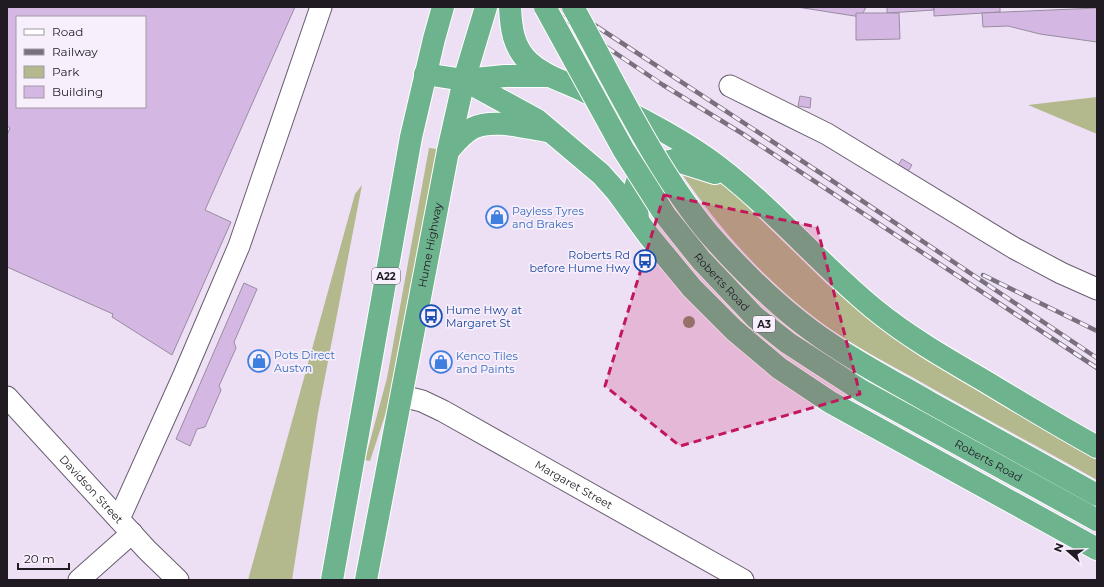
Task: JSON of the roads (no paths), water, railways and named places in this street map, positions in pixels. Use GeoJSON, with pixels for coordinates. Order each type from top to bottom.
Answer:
{"type":"FeatureCollection","features":[{"type":"Feature","properties":{"kind":"highway","name":"A22"},"geometry":{"type":"LineString","coordinates":[[332,580],[410,145],[443,7]]}},
{"type":"Feature","properties":{"kind":"highway","name":"Hume Highway"},"geometry":{"type":"LineString","coordinates":[[366,580],[448,151],[464,80],[486,7]]}},
{"type":"Feature","properties":{"kind":"highway"},"geometry":{"type":"LineString","coordinates":[[510,7],[511,30],[521,52],[529,62],[548,76],[583,90],[658,127],[710,160],[738,183],[853,291],[901,330],[933,351],[1097,447]]}},
{"type":"Feature","properties":{"kind":"highway","name":"Roberts Road"},"geometry":{"type":"LineString","coordinates":[[545,7],[623,149],[665,216],[701,260],[755,317],[788,344],[862,391],[1097,520]]}},
{"type":"Feature","properties":{"kind":"highway","name":"Roberts Road"},"geometry":{"type":"LineString","coordinates":[[573,7],[649,144],[688,205],[709,233],[734,262],[776,302],[812,331],[852,359],[1097,495]]}},
{"type":"Feature","properties":{"kind":"highway"},"geometry":{"type":"LineString","coordinates":[[426,74],[464,80],[505,76],[548,76]]}},
{"type":"Feature","properties":{"kind":"highway"},"geometry":{"type":"LineString","coordinates":[[464,80],[537,120],[601,174],[692,288],[734,330],[779,368],[830,402],[1097,549]]}},
{"type":"Feature","properties":{"kind":"highway"},"geometry":{"type":"LineString","coordinates":[[448,151],[465,134],[483,124],[553,132]]}},
{"type":"Feature","properties":{"kind":"highway"},"geometry":{"type":"LineString","coordinates":[[638,219],[635,188],[638,178],[651,164],[674,160],[706,170],[738,183]]}},
{"type":"Feature","properties":{"kind":"street"},"geometry":{"type":"LineString","coordinates":[[79,580],[125,526],[184,377],[239,246],[321,7]]}},
{"type":"Feature","properties":{"kind":"street"},"geometry":{"type":"LineString","coordinates":[[730,86],[827,134],[1008,245],[1061,273],[1097,289]]}},
{"type":"Feature","properties":{"kind":"street","name":"Margaret Street"},"geometry":{"type":"LineString","coordinates":[[402,396],[422,401],[443,411],[743,580]]}},
{"type":"Feature","properties":{"kind":"street","name":"Davidson Street"},"geometry":{"type":"LineString","coordinates":[[7,397],[125,526],[178,580]]}},
{"type":"Feature","properties":{"kind":"railway"},"geometry":{"type":"LineString","coordinates":[[547,7],[663,85],[743,134],[1097,368]]}},
{"type":"Feature","properties":{"kind":"railway"},"geometry":{"type":"LineString","coordinates":[[567,7],[831,180],[1097,358]]}},
{"type":"Feature","properties":{"kind":"railway"},"geometry":{"type":"LineString","coordinates":[[983,275],[1097,331]]}},
{"type":"Feature","properties":{"kind":"place","name":"Payless Tyres and Brakes"},"geometry":{"type":"Point","coordinates":[497,217]}},
{"type":"Feature","properties":{"kind":"place","name":"Roberts Rd before Hume Hwy"},"geometry":{"type":"Point","coordinates":[645,261]}},
{"type":"Feature","properties":{"kind":"place","name":"Hume Hwy at Margaret St"},"geometry":{"type":"Point","coordinates":[431,316]}},
{"type":"Feature","properties":{"kind":"place","name":"Pots Direct Austvn"},"geometry":{"type":"Point","coordinates":[259,361]}},
{"type":"Feature","properties":{"kind":"place","name":"Kenco Tiles and Paints"},"geometry":{"type":"Point","coordinates":[441,362]}}]}
